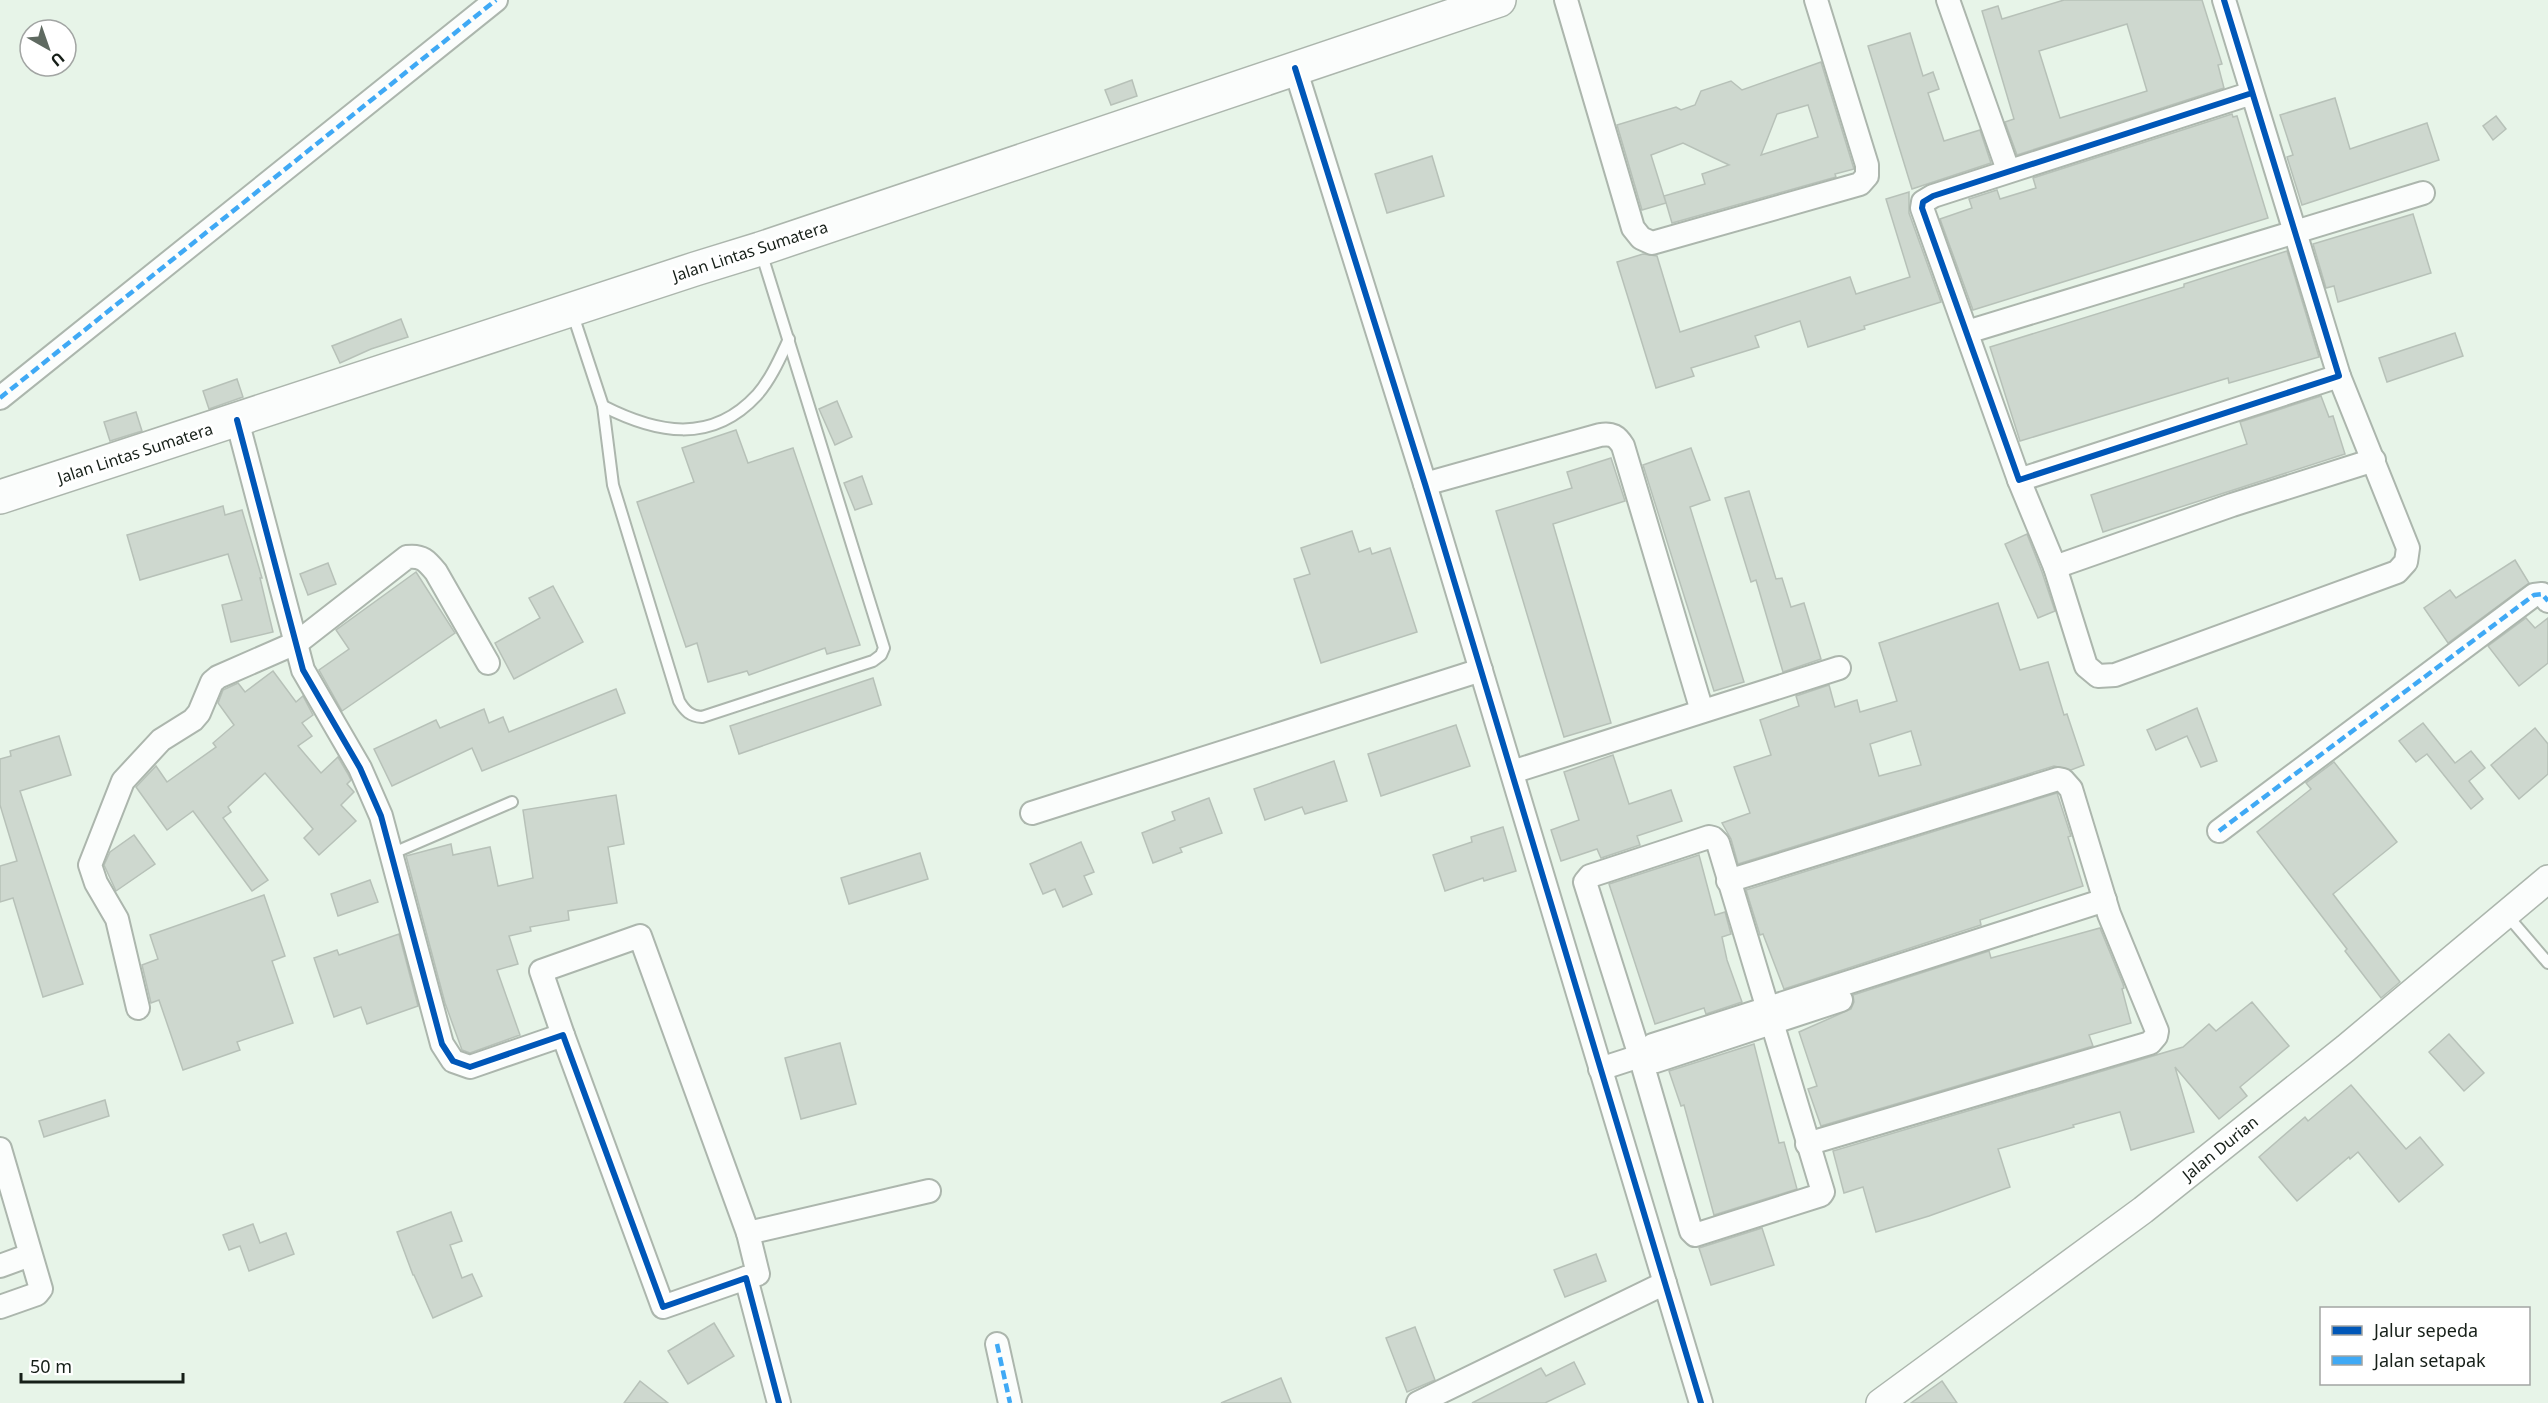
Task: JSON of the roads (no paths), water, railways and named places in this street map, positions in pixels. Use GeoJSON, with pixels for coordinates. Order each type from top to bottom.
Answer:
{"type":"FeatureCollection","features":[{"type":"Feature","properties":{"kind":"highway","name":"Jalan Lintas Sumatera"},"geometry":{"type":"LineString","coordinates":[[0,497],[760,249],[1499,0]]}},
{"type":"Feature","properties":{"kind":"street"},"geometry":{"type":"LineString","coordinates":[[0,398],[496,0]]}},
{"type":"Feature","properties":{"kind":"street"},"geometry":{"type":"LineString","coordinates":[[1566,0],[1633,228],[1641,238],[1652,243],[1860,184],[1867,176],[1867,165],[1816,0]]}},
{"type":"Feature","properties":{"kind":"street"},"geometry":{"type":"LineString","coordinates":[[1948,0],[2008,170]]}},
{"type":"Feature","properties":{"kind":"street"},"geometry":{"type":"LineString","coordinates":[[2224,0],[2339,376],[2408,548],[2406,562],[2397,572],[2115,675],[2098,676],[2086,666],[2055,567],[2019,480],[1922,208],[1923,202],[1933,196],[2008,170],[2252,93]]}},
{"type":"Feature","properties":{"kind":"street"},"geometry":{"type":"LineString","coordinates":[[1295,68],[1425,484],[1701,1403]]}},
{"type":"Feature","properties":{"kind":"street"},"geometry":{"type":"LineString","coordinates":[[1967,332],[2422,193]]}},
{"type":"Feature","properties":{"kind":"street"},"geometry":{"type":"LineString","coordinates":[[2019,480],[2339,376]]}},
{"type":"Feature","properties":{"kind":"street"},"geometry":{"type":"LineString","coordinates":[[237,420],[298,642],[303,670],[371,791],[381,816],[442,1044],[453,1061],[470,1067],[563,1035]]}},
{"type":"Feature","properties":{"kind":"street"},"geometry":{"type":"LineString","coordinates":[[1425,484],[1600,435],[1609,434],[1618,438],[1623,446],[1702,711]]}},
{"type":"Feature","properties":{"kind":"street"},"geometry":{"type":"LineString","coordinates":[[2055,567],[2232,505],[2374,460]]}},
{"type":"Feature","properties":{"kind":"street"},"geometry":{"type":"LineString","coordinates":[[138,1008],[117,919],[96,883],[90,865],[123,781],[146,754],[193,720],[212,682],[218,677],[298,642],[406,556],[425,559],[436,572],[488,663]]}},
{"type":"Feature","properties":{"kind":"street"},"geometry":{"type":"LineString","coordinates":[[2219,831],[2534,594],[2542,594],[2548,601]]}},
{"type":"Feature","properties":{"kind":"street"},"geometry":{"type":"LineString","coordinates":[[1512,772],[1839,668]]}},
{"type":"Feature","properties":{"kind":"street"},"geometry":{"type":"LineString","coordinates":[[1032,813],[1481,670]]}},
{"type":"Feature","properties":{"kind":"street"},"geometry":{"type":"LineString","coordinates":[[1728,881],[2058,779],[2063,780],[2071,789],[2107,907],[2157,1031],[2154,1040],[1807,1144]]}},
{"type":"Feature","properties":{"kind":"street"},"geometry":{"type":"LineString","coordinates":[[1709,837],[1718,843],[1728,881],[1822,1194],[1695,1235],[1691,1231],[1585,879],[1641,858],[1709,837]]}},
{"type":"Feature","properties":{"kind":"street","name":"Jalan Durian"},"geometry":{"type":"LineString","coordinates":[[1881,1403],[2143,1210],[2346,1048],[2548,879]]}},
{"type":"Feature","properties":{"kind":"street"},"geometry":{"type":"LineString","coordinates":[[1600,1069],[1640,1056],[1653,1045],[1768,1015],[2107,907]]}},
{"type":"Feature","properties":{"kind":"street"},"geometry":{"type":"LineString","coordinates":[[640,936],[748,1233],[758,1274],[663,1307],[563,1035],[541,971],[640,936]]}},
{"type":"Feature","properties":{"kind":"street"},"geometry":{"type":"LineString","coordinates":[[0,1149],[40,1292],[0,1306]]}},
{"type":"Feature","properties":{"kind":"street"},"geometry":{"type":"LineString","coordinates":[[748,1233],[929,1191]]}},
{"type":"Feature","properties":{"kind":"street"},"geometry":{"type":"LineString","coordinates":[[0,1266],[30,1255]]}},
{"type":"Feature","properties":{"kind":"street"},"geometry":{"type":"LineString","coordinates":[[746,1278],[779,1403]]}},
{"type":"Feature","properties":{"kind":"street"},"geometry":{"type":"LineString","coordinates":[[1418,1403],[1665,1283]]}},
{"type":"Feature","properties":{"kind":"street"},"geometry":{"type":"LineString","coordinates":[[997,1344],[1010,1403]]}},
{"type":"Feature","properties":{"kind":"lane"},"geometry":{"type":"LineString","coordinates":[[572,310],[603,406],[613,485],[679,701],[685,711],[692,716],[702,717],[873,661],[881,655],[884,648],[760,249]]}},
{"type":"Feature","properties":{"kind":"lane"},"geometry":{"type":"LineString","coordinates":[[603,406],[646,425],[679,431],[710,426],[736,413],[756,396],[772,373],[789,339]]}},
{"type":"Feature","properties":{"kind":"lane"},"geometry":{"type":"LineString","coordinates":[[391,854],[512,802]]}},
{"type":"Feature","properties":{"kind":"lane"},"geometry":{"type":"LineString","coordinates":[[2506,914],[2548,963]]}}]}
